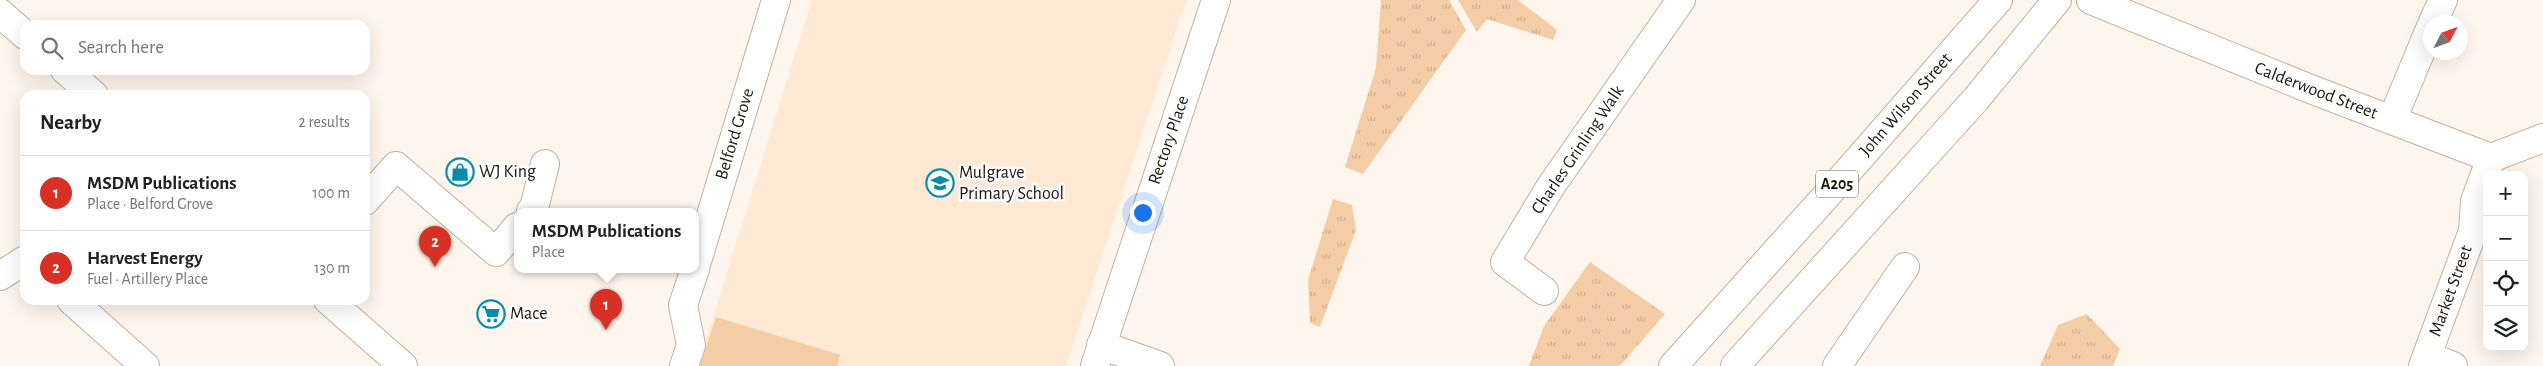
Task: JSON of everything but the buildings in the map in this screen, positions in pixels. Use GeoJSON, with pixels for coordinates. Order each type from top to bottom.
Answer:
{"type":"FeatureCollection","features":[{"type":"Feature","properties":{"kind":"main road","name":"Belford Grove"},"geometry":{"type":"LineString","coordinates":[[699,255],[776,0]]}},
{"type":"Feature","properties":{"kind":"main road","name":"Rectory Place"},"geometry":{"type":"LineString","coordinates":[[1098,355],[1216,0]]}},
{"type":"Feature","properties":{"kind":"main road","name":"Charles Grinling Walk"},"geometry":{"type":"LineString","coordinates":[[1544,290],[1505,262],[1550,186],[1681,0]]}},
{"type":"Feature","properties":{"kind":"main road","name":"John Wilson Street"},"geometry":{"type":"LineString","coordinates":[[1673,366],[1828,194],[1998,0]]}},
{"type":"Feature","properties":{"kind":"main road","name":"A205"},"geometry":{"type":"LineString","coordinates":[[1734,366],[1976,99],[2057,0]]}},
{"type":"Feature","properties":{"kind":"main road","name":"Calderwood Street"},"geometry":{"type":"LineString","coordinates":[[2091,0],[2491,158]]}},
{"type":"Feature","properties":{"kind":"main road"},"geometry":{"type":"LineString","coordinates":[[2436,15],[2443,0]]}},
{"type":"Feature","properties":{"kind":"main road"},"geometry":{"type":"LineString","coordinates":[[0,13],[20,31]]}},
{"type":"Feature","properties":{"kind":"main road"},"geometry":{"type":"LineString","coordinates":[[2392,120],[2423,46]]}},
{"type":"Feature","properties":{"kind":"main road"},"geometry":{"type":"LineString","coordinates":[[71,75],[88,90]]}},
{"type":"Feature","properties":{"kind":"main road"},"geometry":{"type":"LineString","coordinates":[[2491,158],[2543,138]]}},
{"type":"Feature","properties":{"kind":"main road","name":"Market Street"},"geometry":{"type":"LineString","coordinates":[[2425,361],[2473,231],[2475,201],[2491,158]]}},
{"type":"Feature","properties":{"kind":"main road"},"geometry":{"type":"LineString","coordinates":[[534,208],[544,164]]}},
{"type":"Feature","properties":{"kind":"main road"},"geometry":{"type":"LineString","coordinates":[[370,195],[396,166],[496,252],[514,231]]}},
{"type":"Feature","properties":{"kind":"main road"},"geometry":{"type":"LineString","coordinates":[[0,276],[20,263]]}},
{"type":"Feature","properties":{"kind":"main road"},"geometry":{"type":"LineString","coordinates":[[1836,366],[1905,267]]}},
{"type":"Feature","properties":{"kind":"main road","name":"Belford Grove"},"geometry":{"type":"LineString","coordinates":[[684,366],[691,345],[684,305],[694,273]]}},
{"type":"Feature","properties":{"kind":"main road"},"geometry":{"type":"LineString","coordinates":[[77,305],[145,366]]}},
{"type":"Feature","properties":{"kind":"main road"},"geometry":{"type":"LineString","coordinates":[[334,305],[403,366]]}},
{"type":"Feature","properties":{"kind":"main road"},"geometry":{"type":"LineString","coordinates":[[1098,355],[1160,366]]}},
{"type":"Feature","properties":{"kind":"main road"},"geometry":{"type":"LineString","coordinates":[[2425,361],[2453,366]]}},
{"type":"Feature","properties":{"kind":"shaded area","name":"Mulgrave Primary School"},"geometry":{"type":"Polygon","coordinates":[[[812,0],[1186,0],[1066,366],[698,366],[812,0]]]}},
{"type":"Feature","properties":{"kind":"green space"},"geometry":{"type":"Polygon","coordinates":[[[1381,0],[1449,0],[1466,30],[1363,174],[1345,167],[1376,68],[1381,0]]]}},
{"type":"Feature","properties":{"kind":"green space"},"geometry":{"type":"Polygon","coordinates":[[[1458,0],[1518,0],[1557,30],[1553,40],[1487,19],[1477,32],[1458,0]]]}},
{"type":"Feature","properties":{"kind":"green space"},"geometry":{"type":"Polygon","coordinates":[[[1333,199],[1352,205],[1356,230],[1320,327],[1310,323],[1308,280],[1333,199]]]}},
{"type":"Feature","properties":{"kind":"green space"},"geometry":{"type":"Polygon","coordinates":[[[1590,262],[1665,314],[1620,366],[1529,366],[1544,326],[1590,262]]]}},
{"type":"Feature","properties":{"kind":"green space"},"geometry":{"type":"Polygon","coordinates":[[[2087,314],[2120,349],[2113,366],[2040,366],[2058,325],[2087,314]]]}},
{"type":"Feature","properties":{"kind":"green space"},"geometry":{"type":"Polygon","coordinates":[[[716,317],[840,355],[837,366],[700,366],[716,317]]]}},
{"type":"Feature","properties":{"kind":"place","name":"WJ King"},"geometry":{"type":"Point","coordinates":[460,172]}},
{"type":"Feature","properties":{"kind":"place","name":"Mulgrave Primary School"},"geometry":{"type":"Point","coordinates":[940,183]}},
{"type":"Feature","properties":{"kind":"place","name":"Harvest Energy"},"geometry":{"type":"Point","coordinates":[435,267]}},
{"type":"Feature","properties":{"kind":"place","name":"Mace"},"geometry":{"type":"Point","coordinates":[491,314]}},
{"type":"Feature","properties":{"kind":"place","name":"MSDM Publications"},"geometry":{"type":"Point","coordinates":[606,330]}}]}
